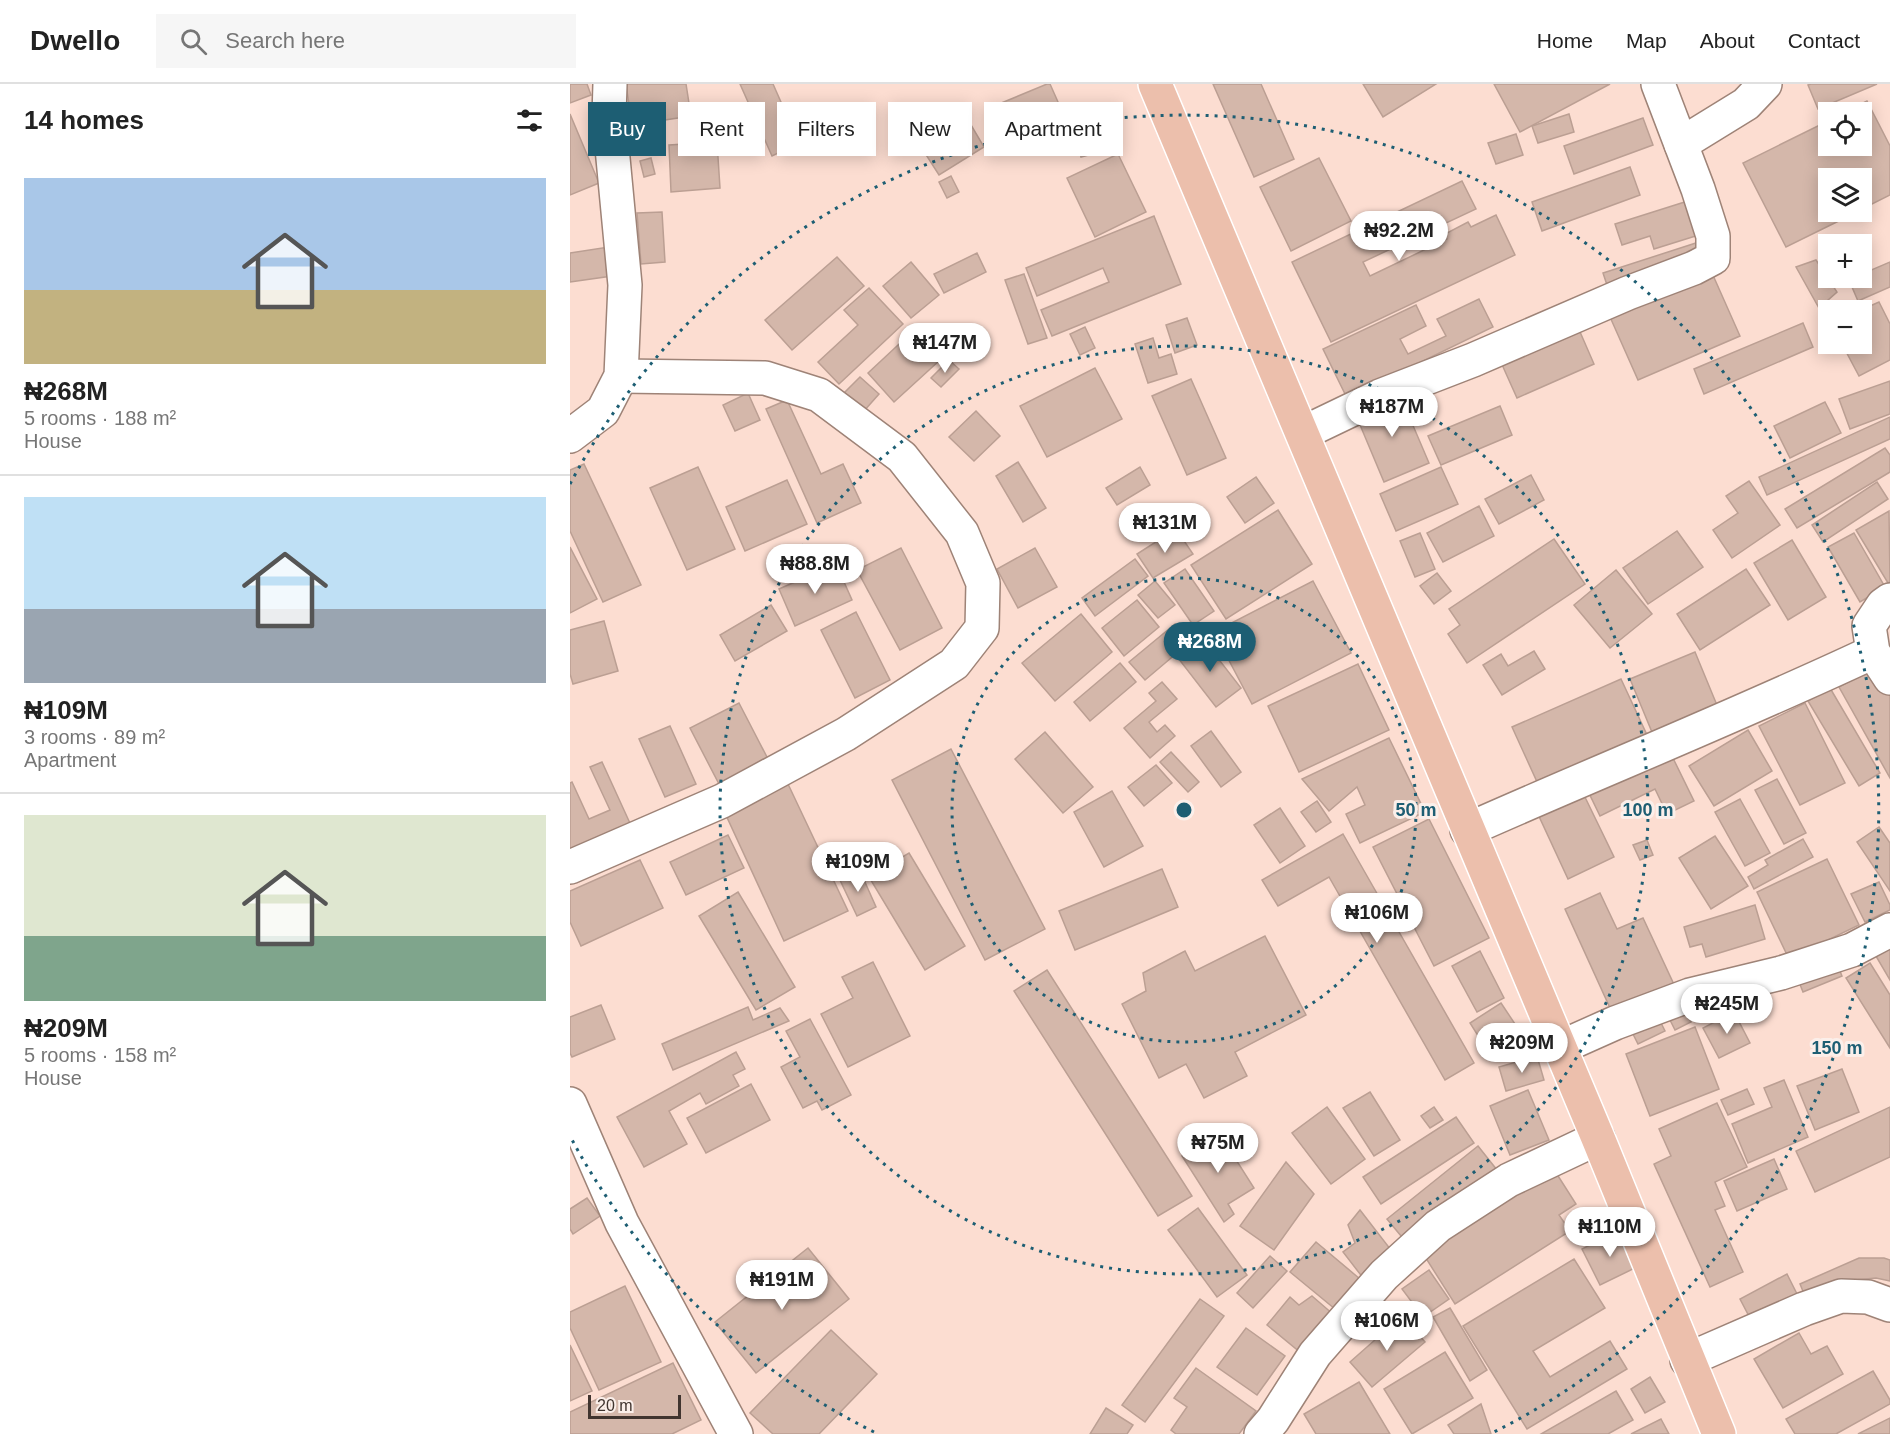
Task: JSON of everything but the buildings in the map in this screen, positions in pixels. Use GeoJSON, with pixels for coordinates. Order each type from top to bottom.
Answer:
{"type":"FeatureCollection","features":[{"type":"Feature","properties":{"kind":"main road"},"geometry":{"type":"LineString","coordinates":[[1155,84],[1598,1137],[1719,1434]]}},
{"type":"Feature","properties":{"kind":"street"},"geometry":{"type":"LineString","coordinates":[[570,436],[603,411],[621,376],[625,285],[609,116],[610,84]]}},
{"type":"Feature","properties":{"kind":"street"},"geometry":{"type":"LineString","coordinates":[[1303,432],[1380,396],[1473,360],[1713,258],[1713,236],[1658,84]]}},
{"type":"Feature","properties":{"kind":"street"},"geometry":{"type":"LineString","coordinates":[[1681,144],[1746,104],[1765,84]]}},
{"type":"Feature","properties":{"kind":"street"},"geometry":{"type":"LineString","coordinates":[[570,867],[722,801],[846,734],[954,664],[982,628],[983,583],[962,532],[902,457],[819,395],[765,378],[621,376]]}},
{"type":"Feature","properties":{"kind":"street"},"geometry":{"type":"LineString","coordinates":[[1467,830],[1631,758],[1881,665],[1869,626],[1883,605],[1890,600]]}},
{"type":"Feature","properties":{"kind":"street"},"geometry":{"type":"LineString","coordinates":[[1559,1048],[1615,1023],[1690,996],[1781,974],[1852,950],[1890,930]]}},
{"type":"Feature","properties":{"kind":"street"},"geometry":{"type":"LineString","coordinates":[[570,1104],[622,1223],[736,1434]]}},
{"type":"Feature","properties":{"kind":"street"},"geometry":{"type":"LineString","coordinates":[[1271,1429],[1315,1354],[1384,1275],[1438,1226],[1509,1180],[1598,1137]]}},
{"type":"Feature","properties":{"kind":"street"},"geometry":{"type":"LineString","coordinates":[[1687,1360],[1804,1309],[1841,1296],[1868,1298],[1890,1305]]}}]}
